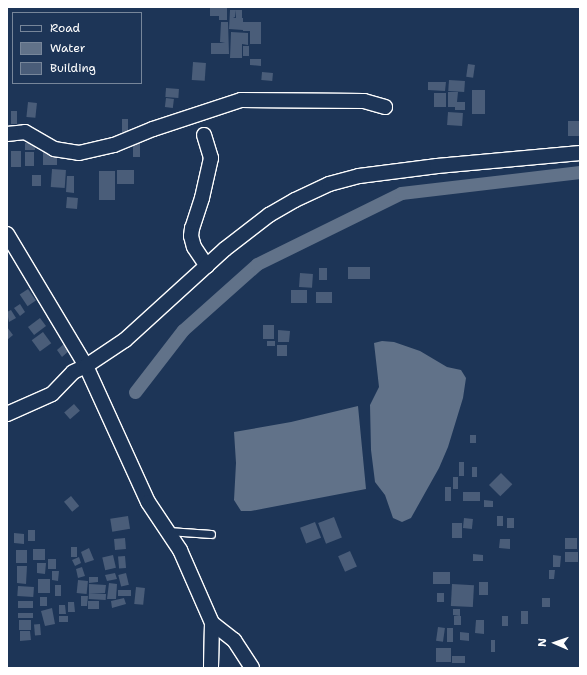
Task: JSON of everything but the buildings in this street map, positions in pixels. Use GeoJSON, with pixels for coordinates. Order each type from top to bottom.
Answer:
{"type":"FeatureCollection","features":[{"type":"Feature","properties":{"kind":"street"},"geometry":{"type":"LineString","coordinates":[[7,134],[25,132],[54,148],[79,153],[114,145],[153,129],[241,100],[364,101],[385,108]]}},
{"type":"Feature","properties":{"kind":"street"},"geometry":{"type":"LineString","coordinates":[[204,135],[211,158],[202,198],[192,228],[191,236],[194,246],[207,266]]}},
{"type":"Feature","properties":{"kind":"street"},"geometry":{"type":"LineString","coordinates":[[7,414],[52,394],[73,372],[86,366],[125,340],[207,266],[269,215],[295,200],[329,184],[359,176],[437,166],[580,153]]}},
{"type":"Feature","properties":{"kind":"street"},"geometry":{"type":"LineString","coordinates":[[7,234],[86,366],[148,502],[180,550],[212,624],[212,668]]}},
{"type":"Feature","properties":{"kind":"street"},"geometry":{"type":"LineString","coordinates":[[212,624],[234,640],[252,668]]}},
{"type":"Feature","properties":{"kind":"lane"},"geometry":{"type":"LineString","coordinates":[[168,531],[211,534]]}},
{"type":"Feature","properties":{"kind":"water"},"geometry":{"type":"Polygon","coordinates":[[[382,341],[394,342],[420,351],[447,367],[461,370],[466,378],[463,398],[448,447],[439,468],[411,518],[402,522],[393,518],[385,495],[375,482],[371,450],[370,405],[379,387],[374,343],[382,341]]]}},
{"type":"Feature","properties":{"kind":"water"},"geometry":{"type":"Polygon","coordinates":[[[358,406],[366,489],[251,511],[241,511],[234,500],[236,463],[234,432],[291,422],[358,406]]]}},
{"type":"Feature","properties":{"kind":"waterway"},"geometry":{"type":"LineString","coordinates":[[135,392],[183,330],[257,264],[401,193],[580,172]]}}]}
